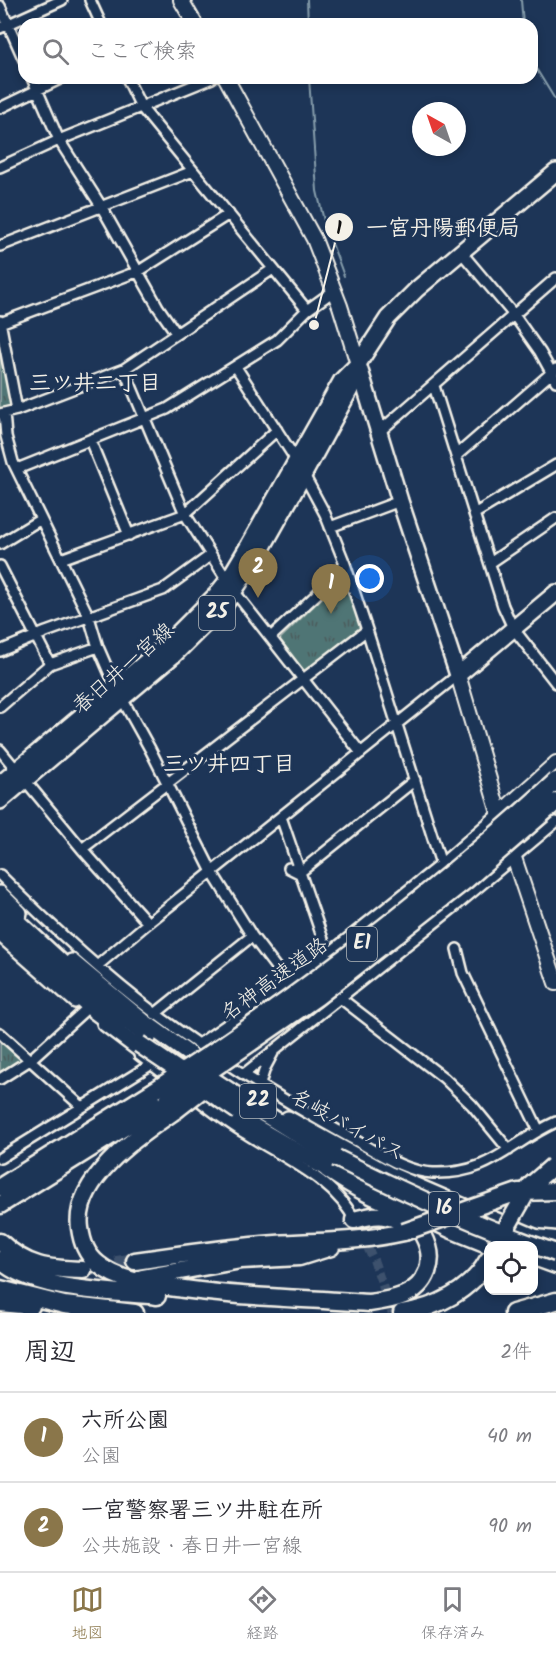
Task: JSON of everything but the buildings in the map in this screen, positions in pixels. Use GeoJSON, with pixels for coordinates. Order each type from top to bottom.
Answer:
{"type":"FeatureCollection","features":[{"type":"Feature","properties":{"kind":"highway","name":"名神高速道路"},"geometry":{"type":"LineString","coordinates":[[0,1187],[92,1131],[166,1100],[220,1049],[312,983],[409,907],[514,820],[556,781]]}},
{"type":"Feature","properties":{"kind":"highway","name":"名神高速道路"},"geometry":{"type":"LineString","coordinates":[[0,1205],[308,1009],[317,997],[465,881],[556,802]]}},
{"type":"Feature","properties":{"kind":"highway","name":"16"},"geometry":{"type":"LineString","coordinates":[[0,906],[109,1007],[148,1037],[243,1100],[336,1158],[388,1184],[556,1253]]}},
{"type":"Feature","properties":{"kind":"highway","name":"16"},"geometry":{"type":"LineString","coordinates":[[0,925],[94,1010],[220,1100],[331,1167],[382,1194],[495,1241]]}},
{"type":"Feature","properties":{"kind":"highway"},"geometry":{"type":"LineString","coordinates":[[166,1100],[91,1185],[83,1203],[79,1222],[86,1251],[97,1263],[111,1272],[141,1283],[226,1295],[369,1303],[389,1301],[405,1296],[418,1286],[426,1275],[430,1262],[429,1249],[424,1236],[418,1227],[395,1207],[365,1193],[327,1169]]}},
{"type":"Feature","properties":{"kind":"highway"},"geometry":{"type":"LineString","coordinates":[[0,1178],[66,1139],[92,1131]]}},
{"type":"Feature","properties":{"kind":"highway"},"geometry":{"type":"LineString","coordinates":[[507,1241],[555,1168]]}},
{"type":"Feature","properties":{"kind":"highway"},"geometry":{"type":"LineString","coordinates":[[498,1241],[530,1186],[555,1168]]}},
{"type":"Feature","properties":{"kind":"highway"},"geometry":{"type":"LineString","coordinates":[[135,1262],[225,1248],[305,1242],[348,1242],[376,1238],[404,1232],[518,1192],[556,1191]]}},
{"type":"Feature","properties":{"kind":"highway"},"geometry":{"type":"LineString","coordinates":[[355,1221],[372,1215],[390,1216],[424,1236]]}},
{"type":"Feature","properties":{"kind":"highway"},"geometry":{"type":"LineString","coordinates":[[535,1238],[556,1242]]}},
{"type":"Feature","properties":{"kind":"highway"},"geometry":{"type":"LineString","coordinates":[[0,1242],[27,1263],[52,1269],[83,1270]]}},
{"type":"Feature","properties":{"kind":"highway"},"geometry":{"type":"LineString","coordinates":[[129,1279],[164,1275],[241,1260],[298,1257],[348,1242]]}},
{"type":"Feature","properties":{"kind":"highway"},"geometry":{"type":"LineString","coordinates":[[0,1260],[10,1269],[50,1284],[166,1297],[226,1295]]}},
{"type":"Feature","properties":{"kind":"highway"},"geometry":{"type":"LineString","coordinates":[[538,1260],[556,1265]]}},
{"type":"Feature","properties":{"kind":"highway"},"geometry":{"type":"LineString","coordinates":[[402,1313],[419,1311],[437,1305],[484,1271]]}},
{"type":"Feature","properties":{"kind":"highway"},"geometry":{"type":"LineString","coordinates":[[443,1313],[473,1293],[484,1274]]}},
{"type":"Feature","properties":{"kind":"highway"},"geometry":{"type":"LineString","coordinates":[[0,1289],[64,1305],[135,1313]]}},
{"type":"Feature","properties":{"kind":"highway"},"geometry":{"type":"LineString","coordinates":[[309,1301],[324,1306],[372,1313]]}},
{"type":"Feature","properties":{"kind":"highway"},"geometry":{"type":"LineString","coordinates":[[513,1313],[555,1301]]}},
{"type":"Feature","properties":{"kind":"highway"},"geometry":{"type":"LineString","coordinates":[[0,1303],[47,1307],[64,1305]]}},
{"type":"Feature","properties":{"kind":"main road"},"geometry":{"type":"LineString","coordinates":[[181,0],[192,18]]}},
{"type":"Feature","properties":{"kind":"main road"},"geometry":{"type":"LineString","coordinates":[[229,84],[314,238],[335,290],[400,501],[458,675],[499,813],[516,857],[556,983]]}},
{"type":"Feature","properties":{"kind":"main road","name":"春日井一宮線"},"geometry":{"type":"LineString","coordinates":[[0,801],[20,776],[119,692],[231,585],[300,467],[342,380],[358,364],[388,318],[417,289],[556,172]]}},
{"type":"Feature","properties":{"kind":"main road"},"geometry":{"type":"LineString","coordinates":[[458,675],[556,593]]}},
{"type":"Feature","properties":{"kind":"main road","name":"春日井一宮線"},"geometry":{"type":"LineString","coordinates":[[0,784],[20,776]]}},
{"type":"Feature","properties":{"kind":"main road","name":"名岐バイパス"},"geometry":{"type":"LineString","coordinates":[[0,894],[76,966],[142,1021],[242,1091],[298,1125],[390,1175],[535,1238]]}},
{"type":"Feature","properties":{"kind":"main road","name":"22"},"geometry":{"type":"LineString","coordinates":[[0,925],[108,1026],[227,1111],[327,1169],[451,1230],[484,1242]]}},
{"type":"Feature","properties":{"kind":"main road"},"geometry":{"type":"LineString","coordinates":[[538,1261],[556,1270]]}},
{"type":"Feature","properties":{"kind":"street"},"geometry":{"type":"LineString","coordinates":[[22,18],[62,0]]}},
{"type":"Feature","properties":{"kind":"street"},"geometry":{"type":"LineString","coordinates":[[90,0],[98,18]]}},
{"type":"Feature","properties":{"kind":"street"},"geometry":{"type":"LineString","coordinates":[[0,6],[4,26],[18,50]]}},
{"type":"Feature","properties":{"kind":"street"},"geometry":{"type":"LineString","coordinates":[[4,26],[18,20]]}},
{"type":"Feature","properties":{"kind":"street"},"geometry":{"type":"LineString","coordinates":[[35,84],[59,140],[158,307],[176,333]]}},
{"type":"Feature","properties":{"kind":"street"},"geometry":{"type":"LineString","coordinates":[[0,108],[48,84]]}},
{"type":"Feature","properties":{"kind":"street"},"geometry":{"type":"LineString","coordinates":[[130,84],[141,107],[307,310]]}},
{"type":"Feature","properties":{"kind":"street"},"geometry":{"type":"LineString","coordinates":[[0,167],[59,140],[197,84]]}},
{"type":"Feature","properties":{"kind":"street"},"geometry":{"type":"LineString","coordinates":[[0,246],[193,171]]}},
{"type":"Feature","properties":{"kind":"street"},"geometry":{"type":"LineString","coordinates":[[17,410],[0,322],[138,271],[230,214]]}},
{"type":"Feature","properties":{"kind":"street"},"geometry":{"type":"LineString","coordinates":[[456,455],[554,374],[514,315],[461,252]]}},
{"type":"Feature","properties":{"kind":"street"},"geometry":{"type":"LineString","coordinates":[[273,269],[124,369],[2,414],[6,436],[17,469],[89,617],[98,647],[119,692],[212,872],[252,936],[287,982]]}},
{"type":"Feature","properties":{"kind":"street"},"geometry":{"type":"LineString","coordinates":[[379,432],[556,278]]}},
{"type":"Feature","properties":{"kind":"street"},"geometry":{"type":"LineString","coordinates":[[17,469],[167,409],[236,368],[277,340],[307,310],[335,290]]}},
{"type":"Feature","properties":{"kind":"street"},"geometry":{"type":"LineString","coordinates":[[236,368],[300,467],[330,527],[367,630],[441,864]]}},
{"type":"Feature","properties":{"kind":"street"},"geometry":{"type":"LineString","coordinates":[[124,369],[185,514],[231,585],[361,753]]}},
{"type":"Feature","properties":{"kind":"street"},"geometry":{"type":"LineString","coordinates":[[434,386],[503,606],[513,628],[556,683]]}},
{"type":"Feature","properties":{"kind":"street"},"geometry":{"type":"LineString","coordinates":[[61,559],[185,514],[277,430]]}},
{"type":"Feature","properties":{"kind":"street"},"geometry":{"type":"LineString","coordinates":[[90,440],[129,536]]}},
{"type":"Feature","properties":{"kind":"street"},"geometry":{"type":"LineString","coordinates":[[474,514],[556,465]]}},
{"type":"Feature","properties":{"kind":"street"},"geometry":{"type":"LineString","coordinates":[[330,527],[400,501]]}},
{"type":"Feature","properties":{"kind":"street"},"geometry":{"type":"LineString","coordinates":[[490,563],[556,518]]}},
{"type":"Feature","properties":{"kind":"street"},"geometry":{"type":"LineString","coordinates":[[0,544],[41,519]]}},
{"type":"Feature","properties":{"kind":"street"},"geometry":{"type":"LineString","coordinates":[[0,651],[163,591],[211,555]]}},
{"type":"Feature","properties":{"kind":"street"},"geometry":{"type":"LineString","coordinates":[[272,636],[345,564]]}},
{"type":"Feature","properties":{"kind":"street"},"geometry":{"type":"LineString","coordinates":[[0,566],[50,664]]}},
{"type":"Feature","properties":{"kind":"street"},"geometry":{"type":"LineString","coordinates":[[82,849],[367,630]]}},
{"type":"Feature","properties":{"kind":"street"},"geometry":{"type":"LineString","coordinates":[[0,707],[50,664],[98,647]]}},
{"type":"Feature","properties":{"kind":"street"},"geometry":{"type":"LineString","coordinates":[[97,966],[458,675]]}},
{"type":"Feature","properties":{"kind":"street"},"geometry":{"type":"LineString","coordinates":[[0,750],[82,849],[148,923]]}},
{"type":"Feature","properties":{"kind":"street"},"geometry":{"type":"LineString","coordinates":[[199,1044],[328,954],[441,864],[556,762]]}},
{"type":"Feature","properties":{"kind":"street"},"geometry":{"type":"LineString","coordinates":[[299,873],[415,780]]}},
{"type":"Feature","properties":{"kind":"street"},"geometry":{"type":"LineString","coordinates":[[281,817],[328,954]]}},
{"type":"Feature","properties":{"kind":"street"},"geometry":{"type":"LineString","coordinates":[[244,1074],[516,857],[556,822]]}},
{"type":"Feature","properties":{"kind":"street"},"geometry":{"type":"LineString","coordinates":[[289,868],[299,873]]}},
{"type":"Feature","properties":{"kind":"street"},"geometry":{"type":"LineString","coordinates":[[0,876],[53,928],[155,1014],[306,1114],[411,1169],[431,1173],[451,1173],[472,1169],[486,1164],[556,1122]]}},
{"type":"Feature","properties":{"kind":"street"},"geometry":{"type":"LineString","coordinates":[[155,1014],[252,936]]}},
{"type":"Feature","properties":{"kind":"street"},"geometry":{"type":"LineString","coordinates":[[0,937],[84,1011],[216,1114],[321,1181],[345,1206],[355,1221]]}},
{"type":"Feature","properties":{"kind":"street"},"geometry":{"type":"LineString","coordinates":[[457,949],[463,973],[539,1131]]}},
{"type":"Feature","properties":{"kind":"street"},"geometry":{"type":"LineString","coordinates":[[339,998],[444,1078],[472,1105],[509,1150]]}},
{"type":"Feature","properties":{"kind":"street"},"geometry":{"type":"LineString","coordinates":[[0,1079],[30,1060],[84,1011]]}},
{"type":"Feature","properties":{"kind":"street"},"geometry":{"type":"LineString","coordinates":[[0,1034],[81,1106]]}},
{"type":"Feature","properties":{"kind":"street"},"geometry":{"type":"LineString","coordinates":[[260,1084],[265,1068],[275,1050]]}},
{"type":"Feature","properties":{"kind":"street"},"geometry":{"type":"LineString","coordinates":[[0,1158],[152,1064]]}},
{"type":"Feature","properties":{"kind":"green space"},"geometry":{"type":"Polygon","coordinates":[[[0,349],[12,408],[0,411],[0,349]]]}},
{"type":"Feature","properties":{"kind":"green space"},"geometry":{"type":"Polygon","coordinates":[[[344,572],[361,627],[304,672],[280,639],[319,601],[344,572]]]}},
{"type":"Feature","properties":{"kind":"green space"},"geometry":{"type":"Polygon","coordinates":[[[0,1039],[22,1060],[0,1074],[0,1039]]]}},
{"type":"Feature","properties":{"kind":"waterway"},"geometry":{"type":"LineString","coordinates":[[307,0],[308,18]]}},
{"type":"Feature","properties":{"kind":"waterway"},"geometry":{"type":"LineString","coordinates":[[521,0],[522,18]]}},
{"type":"Feature","properties":{"kind":"waterway"},"geometry":{"type":"LineString","coordinates":[[538,72],[556,101]]}},
{"type":"Feature","properties":{"kind":"waterway"},"geometry":{"type":"LineString","coordinates":[[309,84],[317,191],[325,225]]}},
{"type":"Feature","properties":{"kind":"waterway"},"geometry":{"type":"LineString","coordinates":[[327,230],[344,276]]}},
{"type":"Feature","properties":{"kind":"tunnel"},"geometry":{"type":"LineString","coordinates":[[356,1223],[374,1261],[392,1313]]}},
{"type":"Feature","properties":{"kind":"tunnel"},"geometry":{"type":"LineString","coordinates":[[92,1268],[135,1261]]}},
{"type":"Feature","properties":{"kind":"place","name":"一宮丹陽郵便局"},"geometry":{"type":"Point","coordinates":[314,325]}},
{"type":"Feature","properties":{"kind":"place","name":"一宮警察署三ツ井駐在所"},"geometry":{"type":"Point","coordinates":[258,598]}},
{"type":"Feature","properties":{"kind":"place","name":"六所公園"},"geometry":{"type":"Point","coordinates":[331,614]}},
{"type":"Feature","properties":{"kind":"district","name":"三ツ井二丁目"},"geometry":{"type":"Point","coordinates":[95,384]}},
{"type":"Feature","properties":{"kind":"district","name":"三ツ井四丁目"},"geometry":{"type":"Point","coordinates":[229,765]}}]}
